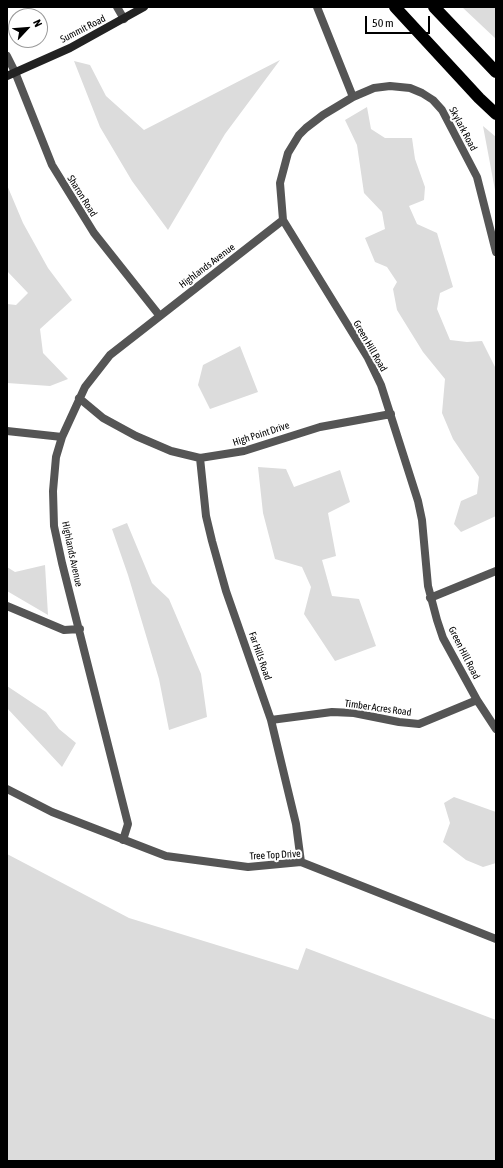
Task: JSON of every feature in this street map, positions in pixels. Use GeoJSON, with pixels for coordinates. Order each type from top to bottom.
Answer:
{"type":"FeatureCollection","features":[{"type":"Feature","properties":{"kind":"highway"},"geometry":{"type":"LineString","coordinates":[[395,7],[479,98],[496,114]]}},
{"type":"Feature","properties":{"kind":"highway"},"geometry":{"type":"LineString","coordinates":[[434,7],[496,72]]}},
{"type":"Feature","properties":{"kind":"main road","name":"Summit Road"},"geometry":{"type":"LineString","coordinates":[[7,76],[70,48],[144,7]]}},
{"type":"Feature","properties":{"kind":"street"},"geometry":{"type":"LineString","coordinates":[[117,7],[124,19]]}},
{"type":"Feature","properties":{"kind":"street"},"geometry":{"type":"LineString","coordinates":[[317,7],[353,97]]}},
{"type":"Feature","properties":{"kind":"street","name":"Sharon Road"},"geometry":{"type":"LineString","coordinates":[[7,56],[15,72],[52,165],[94,233],[159,315]]}},
{"type":"Feature","properties":{"kind":"street","name":"Skylark Road"},"geometry":{"type":"LineString","coordinates":[[353,97],[379,87],[403,86],[428,96],[442,110],[477,177],[496,252]]}},
{"type":"Feature","properties":{"kind":"street","name":"Green Hill Road"},"geometry":{"type":"LineString","coordinates":[[353,97],[314,121],[299,135],[293,144],[285,163],[280,183],[280,206],[283,220],[368,358],[381,385],[418,500],[422,520],[430,598],[443,638],[477,700],[496,729]]}},
{"type":"Feature","properties":{"kind":"street","name":"Highlands Avenue"},"geometry":{"type":"LineString","coordinates":[[123,840],[128,824],[54,526],[53,490],[56,457],[62,437],[79,398],[96,371],[110,354],[283,220]]}},
{"type":"Feature","properties":{"kind":"street","name":"High Point Drive"},"geometry":{"type":"LineString","coordinates":[[79,398],[103,418],[136,436],[171,450],[200,458],[244,451],[320,427],[391,414]]}},
{"type":"Feature","properties":{"kind":"street"},"geometry":{"type":"LineString","coordinates":[[7,431],[62,437]]}},
{"type":"Feature","properties":{"kind":"street","name":"Far Hills Road"},"geometry":{"type":"LineString","coordinates":[[200,458],[206,516],[212,541],[226,591],[271,720],[296,824],[300,862]]}},
{"type":"Feature","properties":{"kind":"street"},"geometry":{"type":"LineString","coordinates":[[430,598],[496,571]]}},
{"type":"Feature","properties":{"kind":"street"},"geometry":{"type":"LineString","coordinates":[[7,606],[64,630],[80,629]]}},
{"type":"Feature","properties":{"kind":"street","name":"Timber Acres Road"},"geometry":{"type":"LineString","coordinates":[[271,720],[332,712],[354,713],[399,722],[419,724],[477,700]]}},
{"type":"Feature","properties":{"kind":"street","name":"Tree Top Drive"},"geometry":{"type":"LineString","coordinates":[[7,789],[52,812],[166,856],[206,863],[248,867],[300,862],[496,939]]}},
{"type":"Feature","properties":{"kind":"shaded area"},"geometry":{"type":"Polygon","coordinates":[[[462,7],[496,7],[496,39],[462,7]]]}},
{"type":"Feature","properties":{"kind":"shaded area"},"geometry":{"type":"Polygon","coordinates":[[[280,60],[225,134],[168,230],[132,181],[100,127],[74,61],[90,65],[106,96],[144,130],[280,60]]]}},
{"type":"Feature","properties":{"kind":"shaded area"},"geometry":{"type":"Polygon","coordinates":[[[367,107],[371,129],[385,138],[412,138],[415,159],[425,187],[424,200],[409,206],[417,224],[437,233],[453,287],[440,293],[437,309],[450,340],[467,342],[482,341],[496,369],[496,516],[461,532],[454,524],[461,501],[477,494],[479,477],[453,439],[442,413],[445,379],[423,352],[397,310],[393,289],[397,282],[387,267],[375,262],[365,238],[385,229],[382,212],[364,193],[357,145],[345,120],[367,107]]]}},
{"type":"Feature","properties":{"kind":"shaded area"},"geometry":{"type":"Polygon","coordinates":[[[483,126],[496,137],[495,190],[483,126]]]}},
{"type":"Feature","properties":{"kind":"shaded area"},"geometry":{"type":"Polygon","coordinates":[[[7,185],[23,223],[48,268],[72,300],[40,329],[43,353],[68,379],[50,386],[7,383],[7,304],[16,305],[28,293],[7,271],[7,185]]]}},
{"type":"Feature","properties":{"kind":"shaded area"},"geometry":{"type":"Polygon","coordinates":[[[240,346],[258,392],[210,409],[198,385],[203,365],[240,346]]]}},
{"type":"Feature","properties":{"kind":"shaded area"},"geometry":{"type":"Polygon","coordinates":[[[258,467],[286,469],[294,487],[340,470],[350,502],[328,513],[336,556],[322,560],[332,596],[359,599],[376,646],[335,661],[304,614],[311,587],[302,567],[275,559],[263,513],[258,467]]]}},
{"type":"Feature","properties":{"kind":"shaded area"},"geometry":{"type":"Polygon","coordinates":[[[127,523],[152,583],[169,599],[201,674],[207,717],[169,730],[159,679],[128,575],[112,529],[127,523]]]}},
{"type":"Feature","properties":{"kind":"shaded area"},"geometry":{"type":"Polygon","coordinates":[[[45,565],[48,615],[7,591],[7,567],[15,572],[45,565]]]}},
{"type":"Feature","properties":{"kind":"shaded area"},"geometry":{"type":"Polygon","coordinates":[[[7,686],[46,712],[59,729],[76,743],[62,767],[7,708],[7,686]]]}},
{"type":"Feature","properties":{"kind":"shaded area"},"geometry":{"type":"Polygon","coordinates":[[[454,797],[496,812],[496,863],[483,867],[466,860],[443,842],[450,823],[444,803],[454,797]]]}},
{"type":"Feature","properties":{"kind":"shaded area"},"geometry":{"type":"Polygon","coordinates":[[[7,854],[129,918],[298,970],[306,948],[496,1020],[496,1161],[7,1161],[7,854]]]}}]}
